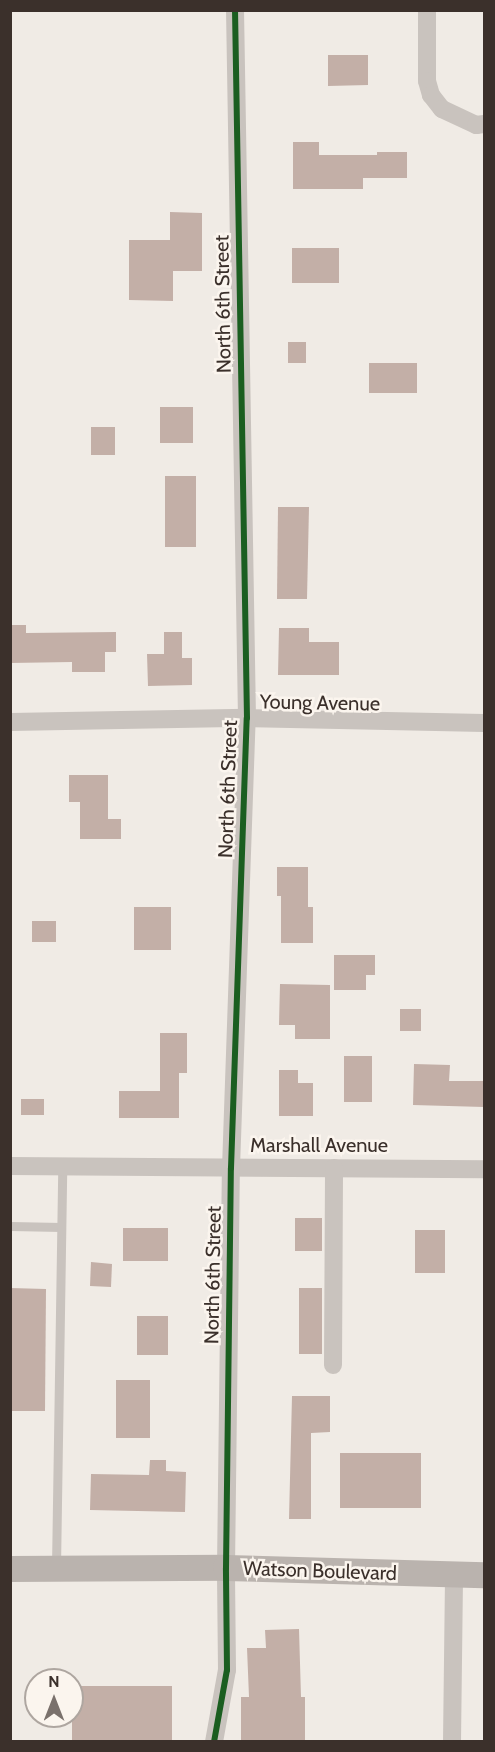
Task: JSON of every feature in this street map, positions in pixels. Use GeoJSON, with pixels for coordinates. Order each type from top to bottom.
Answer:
{"type":"FeatureCollection","features":[{"type":"Feature","properties":{"kind":"main road","name":"Watson Boulevard"},"geometry":{"type":"LineString","coordinates":[[10,1569],[226,1568],[484,1575]]}},
{"type":"Feature","properties":{"kind":"street","name":"North 6th Street"},"geometry":{"type":"LineString","coordinates":[[214,1742],[227,1670],[226,1568],[231,1168],[247,718],[235,10]]}},
{"type":"Feature","properties":{"kind":"street"},"geometry":{"type":"LineString","coordinates":[[427,10],[427,81],[431,95],[442,109],[476,125],[484,124]]}},
{"type":"Feature","properties":{"kind":"street","name":"Young Avenue"},"geometry":{"type":"LineString","coordinates":[[10,722],[247,718],[484,723]]}},
{"type":"Feature","properties":{"kind":"street","name":"Marshall Avenue"},"geometry":{"type":"LineString","coordinates":[[10,1166],[484,1168]]}},
{"type":"Feature","properties":{"kind":"street"},"geometry":{"type":"LineString","coordinates":[[333,1365],[334,1168]]}},
{"type":"Feature","properties":{"kind":"street"},"geometry":{"type":"LineString","coordinates":[[452,1742],[454,1575]]}},
{"type":"Feature","properties":{"kind":"lane"},"geometry":{"type":"LineString","coordinates":[[56,1569],[62,1167]]}},
{"type":"Feature","properties":{"kind":"lane"},"geometry":{"type":"LineString","coordinates":[[10,1226],[61,1227]]}},
{"type":"Feature","properties":{"kind":"building"},"geometry":{"type":"Polygon","coordinates":[[[328,55],[368,55],[368,85],[328,86],[328,55]]]}},
{"type":"Feature","properties":{"kind":"building"},"geometry":{"type":"Polygon","coordinates":[[[293,142],[319,142],[319,155],[377,155],[377,152],[407,152],[407,178],[363,178],[363,189],[293,189],[293,142]]]}},
{"type":"Feature","properties":{"kind":"building"},"geometry":{"type":"Polygon","coordinates":[[[170,212],[202,213],[202,271],[173,271],[173,301],[129,300],[129,240],[170,240],[170,212]]]}},
{"type":"Feature","properties":{"kind":"building"},"geometry":{"type":"Polygon","coordinates":[[[292,248],[339,248],[339,283],[292,283],[292,248]]]}},
{"type":"Feature","properties":{"kind":"building"},"geometry":{"type":"Polygon","coordinates":[[[288,342],[306,342],[306,363],[288,363],[288,342]]]}},
{"type":"Feature","properties":{"kind":"building"},"geometry":{"type":"Polygon","coordinates":[[[369,363],[417,363],[417,393],[369,393],[369,363]]]}},
{"type":"Feature","properties":{"kind":"building"},"geometry":{"type":"Polygon","coordinates":[[[160,407],[193,407],[193,443],[160,443],[160,407]]]}},
{"type":"Feature","properties":{"kind":"building"},"geometry":{"type":"Polygon","coordinates":[[[91,427],[115,427],[115,455],[91,455],[91,427]]]}},
{"type":"Feature","properties":{"kind":"building"},"geometry":{"type":"Polygon","coordinates":[[[165,476],[196,476],[196,547],[165,547],[165,476]]]}},
{"type":"Feature","properties":{"kind":"building"},"geometry":{"type":"Polygon","coordinates":[[[278,507],[309,507],[307,599],[277,599],[278,507]]]}},
{"type":"Feature","properties":{"kind":"building"},"geometry":{"type":"Polygon","coordinates":[[[10,625],[26,625],[26,633],[116,632],[116,652],[105,652],[105,672],[72,672],[72,662],[10,663],[10,625]]]}},
{"type":"Feature","properties":{"kind":"building"},"geometry":{"type":"Polygon","coordinates":[[[279,628],[309,628],[309,642],[339,642],[339,675],[278,675],[279,628]]]}},
{"type":"Feature","properties":{"kind":"building"},"geometry":{"type":"Polygon","coordinates":[[[164,632],[182,632],[182,658],[192,658],[192,685],[148,686],[147,654],[164,654],[164,632]]]}},
{"type":"Feature","properties":{"kind":"building"},"geometry":{"type":"Polygon","coordinates":[[[69,775],[108,775],[108,819],[121,819],[121,839],[80,839],[80,802],[69,802],[69,775]]]}},
{"type":"Feature","properties":{"kind":"building"},"geometry":{"type":"Polygon","coordinates":[[[277,867],[308,867],[308,907],[313,907],[313,943],[281,943],[281,896],[277,896],[277,867]]]}},
{"type":"Feature","properties":{"kind":"building"},"geometry":{"type":"Polygon","coordinates":[[[134,907],[171,907],[171,950],[134,950],[134,907]]]}},
{"type":"Feature","properties":{"kind":"building"},"geometry":{"type":"Polygon","coordinates":[[[32,921],[56,921],[56,942],[32,942],[32,921]]]}},
{"type":"Feature","properties":{"kind":"building"},"geometry":{"type":"Polygon","coordinates":[[[334,955],[375,955],[375,975],[366,975],[366,990],[334,990],[334,955]]]}},
{"type":"Feature","properties":{"kind":"building"},"geometry":{"type":"Polygon","coordinates":[[[280,984],[330,985],[330,1039],[295,1039],[295,1025],[279,1025],[280,984]]]}},
{"type":"Feature","properties":{"kind":"building"},"geometry":{"type":"Polygon","coordinates":[[[400,1009],[421,1009],[421,1031],[400,1031],[400,1009]]]}},
{"type":"Feature","properties":{"kind":"building"},"geometry":{"type":"Polygon","coordinates":[[[160,1033],[187,1033],[187,1073],[179,1073],[179,1118],[119,1118],[119,1091],[160,1091],[160,1033]]]}},
{"type":"Feature","properties":{"kind":"building"},"geometry":{"type":"Polygon","coordinates":[[[344,1056],[372,1056],[372,1102],[344,1102],[344,1056]]]}},
{"type":"Feature","properties":{"kind":"building"},"geometry":{"type":"Polygon","coordinates":[[[414,1064],[450,1065],[449,1081],[484,1081],[484,1107],[413,1105],[414,1064]]]}},
{"type":"Feature","properties":{"kind":"building"},"geometry":{"type":"Polygon","coordinates":[[[279,1070],[298,1070],[298,1083],[313,1083],[313,1116],[279,1116],[279,1070]]]}},
{"type":"Feature","properties":{"kind":"building"},"geometry":{"type":"Polygon","coordinates":[[[21,1099],[44,1099],[44,1115],[21,1115],[21,1099]]]}},
{"type":"Feature","properties":{"kind":"building"},"geometry":{"type":"Polygon","coordinates":[[[295,1218],[322,1218],[322,1251],[295,1251],[295,1218]]]}},
{"type":"Feature","properties":{"kind":"building"},"geometry":{"type":"Polygon","coordinates":[[[123,1228],[168,1228],[168,1261],[123,1261],[123,1228]]]}},
{"type":"Feature","properties":{"kind":"building"},"geometry":{"type":"Polygon","coordinates":[[[415,1230],[445,1230],[445,1273],[415,1273],[415,1230]]]}},
{"type":"Feature","properties":{"kind":"building"},"geometry":{"type":"Polygon","coordinates":[[[91,1262],[112,1264],[111,1287],[90,1286],[91,1262]]]}},
{"type":"Feature","properties":{"kind":"building"},"geometry":{"type":"Polygon","coordinates":[[[10,1288],[46,1289],[45,1411],[10,1411],[10,1288]]]}},
{"type":"Feature","properties":{"kind":"building"},"geometry":{"type":"Polygon","coordinates":[[[299,1288],[322,1288],[322,1354],[299,1354],[299,1288]]]}},
{"type":"Feature","properties":{"kind":"building"},"geometry":{"type":"Polygon","coordinates":[[[137,1316],[168,1316],[168,1355],[137,1355],[137,1316]]]}},
{"type":"Feature","properties":{"kind":"building"},"geometry":{"type":"Polygon","coordinates":[[[116,1380],[150,1380],[150,1438],[116,1438],[116,1380]]]}},
{"type":"Feature","properties":{"kind":"building"},"geometry":{"type":"Polygon","coordinates":[[[292,1396],[330,1396],[330,1432],[311,1433],[311,1519],[289,1519],[292,1396]]]}},
{"type":"Feature","properties":{"kind":"building"},"geometry":{"type":"Polygon","coordinates":[[[340,1453],[421,1453],[421,1508],[340,1508],[340,1453]]]}},
{"type":"Feature","properties":{"kind":"building"},"geometry":{"type":"Polygon","coordinates":[[[150,1460],[166,1460],[166,1471],[186,1472],[185,1512],[90,1510],[91,1474],[149,1475],[150,1460]]]}},
{"type":"Feature","properties":{"kind":"building"},"geometry":{"type":"Polygon","coordinates":[[[299,1629],[301,1697],[305,1697],[305,1742],[241,1742],[241,1697],[249,1697],[247,1648],[266,1648],[265,1630],[299,1629]]]}},
{"type":"Feature","properties":{"kind":"building"},"geometry":{"type":"Polygon","coordinates":[[[84,1686],[172,1686],[172,1742],[72,1742],[72,1728],[84,1728],[84,1686]]]}},
{"type":"Feature","properties":{"kind":"cycle path"},"geometry":{"type":"LineString","coordinates":[[214,1742],[227,1670],[226,1568],[231,1168],[247,718],[235,10]]}}]}
